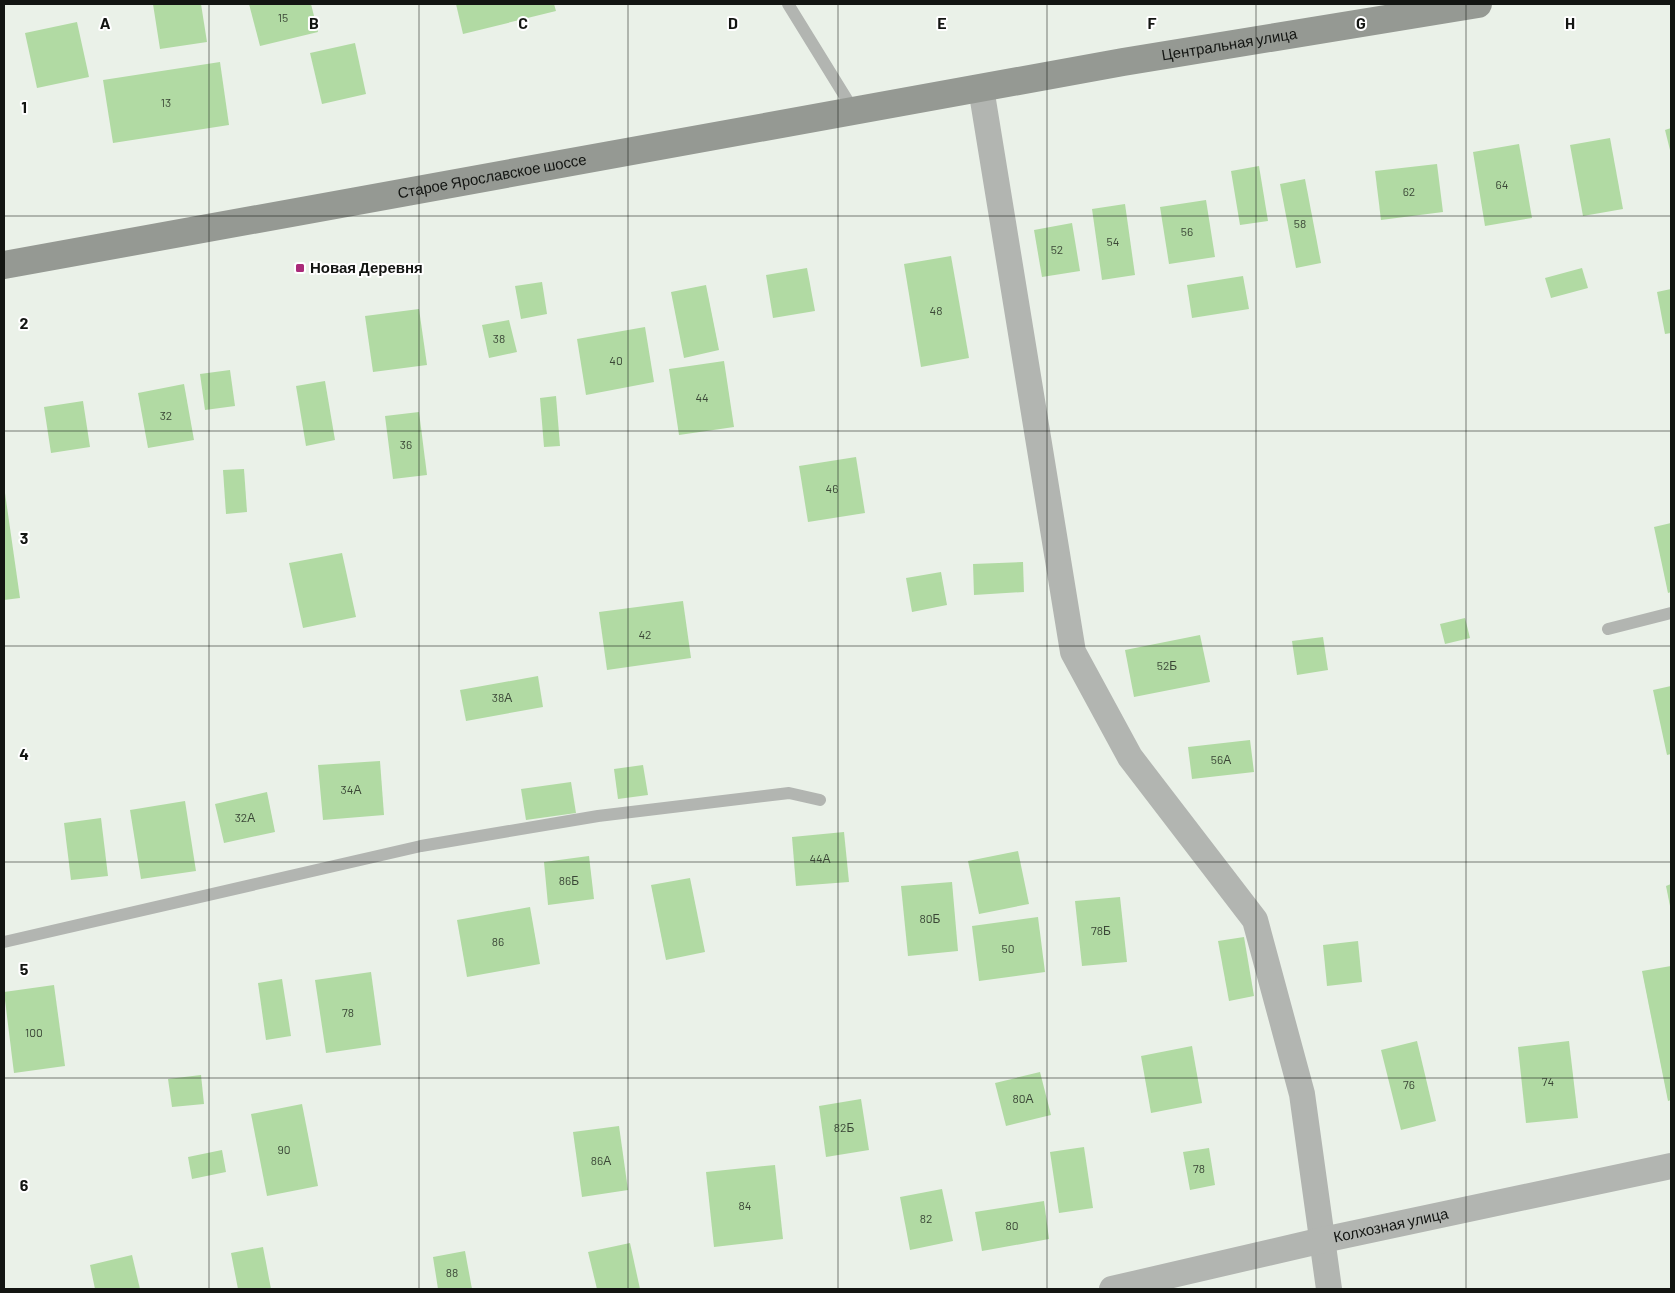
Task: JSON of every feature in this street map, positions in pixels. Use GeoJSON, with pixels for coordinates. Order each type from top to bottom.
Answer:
{"type":"FeatureCollection","features":[{"type":"Feature","properties":{"kind":"main road","name":"Центральная улица"},"geometry":{"type":"LineString","coordinates":[[981,88],[1123,62],[1478,4]]}},
{"type":"Feature","properties":{"kind":"main road","name":"Старое Ярославское шоссе"},"geometry":{"type":"LineString","coordinates":[[4,265],[981,88]]}},
{"type":"Feature","properties":{"kind":"street"},"geometry":{"type":"LineString","coordinates":[[981,88],[1073,652],[1130,757],[1255,920],[1302,1094],[1329,1289]]}},
{"type":"Feature","properties":{"kind":"street","name":"Колхозная улица"},"geometry":{"type":"LineString","coordinates":[[1112,1289],[1323,1240],[1671,1166]]}},
{"type":"Feature","properties":{"kind":"lane"},"geometry":{"type":"LineString","coordinates":[[788,4],[854,111]]}},
{"type":"Feature","properties":{"kind":"lane"},"geometry":{"type":"LineString","coordinates":[[1608,629],[1671,613]]}},
{"type":"Feature","properties":{"kind":"lane"},"geometry":{"type":"LineString","coordinates":[[4,942],[430,844],[598,816],[789,793],[820,800]]}},
{"type":"Feature","properties":{"kind":"building"},"geometry":{"type":"Polygon","coordinates":[[[153,4],[201,4],[207,42],[160,49],[153,4]]]}},
{"type":"Feature","properties":{"kind":"building"},"geometry":{"type":"Polygon","coordinates":[[[249,4],[311,4],[318,32],[260,46],[249,4]]]}},
{"type":"Feature","properties":{"kind":"building"},"geometry":{"type":"Polygon","coordinates":[[[456,4],[554,4],[556,11],[463,34],[456,4]]]}},
{"type":"Feature","properties":{"kind":"building"},"geometry":{"type":"Polygon","coordinates":[[[77,22],[89,77],[37,88],[25,33],[77,22]]]}},
{"type":"Feature","properties":{"kind":"building"},"geometry":{"type":"Polygon","coordinates":[[[355,43],[366,94],[322,104],[310,53],[355,43]]]}},
{"type":"Feature","properties":{"kind":"building"},"geometry":{"type":"Polygon","coordinates":[[[220,62],[229,125],[113,143],[103,80],[220,62]]]}},
{"type":"Feature","properties":{"kind":"building"},"geometry":{"type":"Polygon","coordinates":[[[1671,128],[1671,154],[1665,130],[1671,128]]]}},
{"type":"Feature","properties":{"kind":"building"},"geometry":{"type":"Polygon","coordinates":[[[1610,138],[1623,209],[1583,216],[1570,145],[1610,138]]]}},
{"type":"Feature","properties":{"kind":"building"},"geometry":{"type":"Polygon","coordinates":[[[1519,144],[1532,218],[1485,226],[1473,152],[1519,144]]]}},
{"type":"Feature","properties":{"kind":"building"},"geometry":{"type":"Polygon","coordinates":[[[1437,164],[1443,212],[1381,220],[1375,171],[1437,164]]]}},
{"type":"Feature","properties":{"kind":"building"},"geometry":{"type":"Polygon","coordinates":[[[1259,166],[1268,221],[1240,225],[1231,171],[1259,166]]]}},
{"type":"Feature","properties":{"kind":"building"},"geometry":{"type":"Polygon","coordinates":[[[1305,179],[1321,263],[1296,268],[1280,184],[1305,179]]]}},
{"type":"Feature","properties":{"kind":"building"},"geometry":{"type":"Polygon","coordinates":[[[1206,200],[1215,257],[1169,264],[1160,207],[1206,200]]]}},
{"type":"Feature","properties":{"kind":"building"},"geometry":{"type":"Polygon","coordinates":[[[1125,204],[1135,275],[1102,280],[1092,209],[1125,204]]]}},
{"type":"Feature","properties":{"kind":"building"},"geometry":{"type":"Polygon","coordinates":[[[1072,223],[1080,271],[1042,277],[1034,230],[1072,223]]]}},
{"type":"Feature","properties":{"kind":"building"},"geometry":{"type":"Polygon","coordinates":[[[951,256],[969,358],[921,367],[904,264],[951,256]]]}},
{"type":"Feature","properties":{"kind":"building"},"geometry":{"type":"Polygon","coordinates":[[[807,268],[815,311],[773,318],[766,275],[807,268]]]}},
{"type":"Feature","properties":{"kind":"building"},"geometry":{"type":"Polygon","coordinates":[[[1582,268],[1588,288],[1551,298],[1545,278],[1582,268]]]}},
{"type":"Feature","properties":{"kind":"building"},"geometry":{"type":"Polygon","coordinates":[[[1243,276],[1249,309],[1192,318],[1187,285],[1243,276]]]}},
{"type":"Feature","properties":{"kind":"building"},"geometry":{"type":"Polygon","coordinates":[[[542,282],[547,314],[521,319],[515,286],[542,282]]]}},
{"type":"Feature","properties":{"kind":"building"},"geometry":{"type":"Polygon","coordinates":[[[706,285],[719,350],[684,358],[671,292],[706,285]]]}},
{"type":"Feature","properties":{"kind":"building"},"geometry":{"type":"Polygon","coordinates":[[[1671,289],[1671,333],[1665,334],[1657,292],[1671,289]]]}},
{"type":"Feature","properties":{"kind":"building"},"geometry":{"type":"Polygon","coordinates":[[[419,309],[427,365],[373,372],[365,316],[419,309]]]}},
{"type":"Feature","properties":{"kind":"building"},"geometry":{"type":"Polygon","coordinates":[[[509,320],[517,352],[489,358],[482,325],[509,320]]]}},
{"type":"Feature","properties":{"kind":"building"},"geometry":{"type":"Polygon","coordinates":[[[645,327],[654,382],[586,395],[577,339],[645,327]]]}},
{"type":"Feature","properties":{"kind":"building"},"geometry":{"type":"Polygon","coordinates":[[[724,361],[734,427],[679,435],[669,369],[724,361]]]}},
{"type":"Feature","properties":{"kind":"building"},"geometry":{"type":"Polygon","coordinates":[[[230,370],[235,406],[205,410],[200,374],[230,370]]]}},
{"type":"Feature","properties":{"kind":"building"},"geometry":{"type":"Polygon","coordinates":[[[325,381],[335,440],[306,446],[296,386],[325,381]]]}},
{"type":"Feature","properties":{"kind":"building"},"geometry":{"type":"Polygon","coordinates":[[[184,384],[194,440],[148,448],[138,393],[184,384]]]}},
{"type":"Feature","properties":{"kind":"building"},"geometry":{"type":"Polygon","coordinates":[[[556,396],[560,446],[544,447],[540,398],[556,396]]]}},
{"type":"Feature","properties":{"kind":"building"},"geometry":{"type":"Polygon","coordinates":[[[83,401],[90,447],[51,453],[44,407],[83,401]]]}},
{"type":"Feature","properties":{"kind":"building"},"geometry":{"type":"Polygon","coordinates":[[[419,412],[427,475],[393,479],[385,416],[419,412]]]}},
{"type":"Feature","properties":{"kind":"building"},"geometry":{"type":"Polygon","coordinates":[[[856,457],[865,513],[808,522],[799,466],[856,457]]]}},
{"type":"Feature","properties":{"kind":"building"},"geometry":{"type":"Polygon","coordinates":[[[244,469],[247,512],[226,514],[223,470],[244,469]]]}},
{"type":"Feature","properties":{"kind":"building"},"geometry":{"type":"Polygon","coordinates":[[[4,486],[20,598],[4,600],[4,486]]]}},
{"type":"Feature","properties":{"kind":"building"},"geometry":{"type":"Polygon","coordinates":[[[1671,523],[1671,592],[1668,593],[1654,527],[1671,523]]]}},
{"type":"Feature","properties":{"kind":"building"},"geometry":{"type":"Polygon","coordinates":[[[342,553],[356,617],[303,628],[289,563],[342,553]]]}},
{"type":"Feature","properties":{"kind":"building"},"geometry":{"type":"Polygon","coordinates":[[[1023,562],[1024,592],[974,595],[973,564],[1023,562]]]}},
{"type":"Feature","properties":{"kind":"building"},"geometry":{"type":"Polygon","coordinates":[[[941,572],[947,605],[912,612],[906,578],[941,572]]]}},
{"type":"Feature","properties":{"kind":"building"},"geometry":{"type":"Polygon","coordinates":[[[683,601],[691,658],[607,670],[599,612],[683,601]]]}},
{"type":"Feature","properties":{"kind":"building"},"geometry":{"type":"Polygon","coordinates":[[[1465,618],[1470,638],[1445,644],[1440,624],[1465,618]]]}},
{"type":"Feature","properties":{"kind":"building"},"geometry":{"type":"Polygon","coordinates":[[[1200,635],[1210,682],[1134,697],[1125,650],[1200,635]]]}},
{"type":"Feature","properties":{"kind":"building"},"geometry":{"type":"Polygon","coordinates":[[[1323,637],[1328,670],[1297,675],[1292,641],[1323,637]]]}},
{"type":"Feature","properties":{"kind":"building"},"geometry":{"type":"Polygon","coordinates":[[[538,676],[543,707],[466,721],[460,690],[538,676]]]}},
{"type":"Feature","properties":{"kind":"building"},"geometry":{"type":"Polygon","coordinates":[[[1671,686],[1671,754],[1667,755],[1653,690],[1671,686]]]}},
{"type":"Feature","properties":{"kind":"building"},"geometry":{"type":"Polygon","coordinates":[[[1250,740],[1254,772],[1192,779],[1188,747],[1250,740]]]}},
{"type":"Feature","properties":{"kind":"building"},"geometry":{"type":"Polygon","coordinates":[[[380,761],[384,815],[323,820],[318,765],[380,761]]]}},
{"type":"Feature","properties":{"kind":"building"},"geometry":{"type":"Polygon","coordinates":[[[643,765],[648,795],[618,799],[614,769],[643,765]]]}},
{"type":"Feature","properties":{"kind":"building"},"geometry":{"type":"Polygon","coordinates":[[[571,782],[576,813],[526,820],[521,789],[571,782]]]}},
{"type":"Feature","properties":{"kind":"building"},"geometry":{"type":"Polygon","coordinates":[[[267,792],[275,832],[224,843],[215,804],[267,792]]]}},
{"type":"Feature","properties":{"kind":"building"},"geometry":{"type":"Polygon","coordinates":[[[185,801],[196,871],[141,879],[130,810],[185,801]]]}},
{"type":"Feature","properties":{"kind":"building"},"geometry":{"type":"Polygon","coordinates":[[[101,818],[108,876],[71,880],[64,823],[101,818]]]}},
{"type":"Feature","properties":{"kind":"building"},"geometry":{"type":"Polygon","coordinates":[[[844,832],[849,882],[796,886],[792,837],[844,832]]]}},
{"type":"Feature","properties":{"kind":"building"},"geometry":{"type":"Polygon","coordinates":[[[1018,851],[1029,904],[979,914],[968,861],[1018,851]]]}},
{"type":"Feature","properties":{"kind":"building"},"geometry":{"type":"Polygon","coordinates":[[[589,856],[594,899],[548,905],[544,862],[589,856]]]}},
{"type":"Feature","properties":{"kind":"building"},"geometry":{"type":"Polygon","coordinates":[[[690,878],[705,952],[666,960],[651,885],[690,878]]]}},
{"type":"Feature","properties":{"kind":"building"},"geometry":{"type":"Polygon","coordinates":[[[952,882],[958,951],[908,956],[901,886],[952,882]]]}},
{"type":"Feature","properties":{"kind":"building"},"geometry":{"type":"Polygon","coordinates":[[[1671,884],[1671,906],[1670,906],[1666,886],[1671,884]]]}},
{"type":"Feature","properties":{"kind":"building"},"geometry":{"type":"Polygon","coordinates":[[[1120,897],[1127,962],[1082,966],[1075,901],[1120,897]]]}},
{"type":"Feature","properties":{"kind":"building"},"geometry":{"type":"Polygon","coordinates":[[[530,907],[540,964],[467,977],[457,920],[530,907]]]}},
{"type":"Feature","properties":{"kind":"building"},"geometry":{"type":"Polygon","coordinates":[[[1038,917],[1045,972],[979,981],[972,926],[1038,917]]]}},
{"type":"Feature","properties":{"kind":"building"},"geometry":{"type":"Polygon","coordinates":[[[1244,937],[1254,996],[1229,1001],[1218,941],[1244,937]]]}},
{"type":"Feature","properties":{"kind":"building"},"geometry":{"type":"Polygon","coordinates":[[[1358,941],[1362,982],[1327,986],[1323,945],[1358,941]]]}},
{"type":"Feature","properties":{"kind":"building"},"geometry":{"type":"Polygon","coordinates":[[[1671,966],[1671,1100],[1668,1101],[1642,971],[1671,966]]]}},
{"type":"Feature","properties":{"kind":"building"},"geometry":{"type":"Polygon","coordinates":[[[371,972],[381,1045],[326,1053],[315,980],[371,972]]]}},
{"type":"Feature","properties":{"kind":"building"},"geometry":{"type":"Polygon","coordinates":[[[282,979],[291,1036],[266,1040],[258,983],[282,979]]]}},
{"type":"Feature","properties":{"kind":"building"},"geometry":{"type":"Polygon","coordinates":[[[54,985],[65,1066],[14,1073],[4,992],[54,985]]]}},
{"type":"Feature","properties":{"kind":"building"},"geometry":{"type":"Polygon","coordinates":[[[1417,1041],[1436,1121],[1401,1130],[1381,1050],[1417,1041]]]}},
{"type":"Feature","properties":{"kind":"building"},"geometry":{"type":"Polygon","coordinates":[[[1569,1041],[1578,1118],[1526,1123],[1518,1047],[1569,1041]]]}},
{"type":"Feature","properties":{"kind":"building"},"geometry":{"type":"Polygon","coordinates":[[[1192,1046],[1202,1103],[1151,1113],[1141,1056],[1192,1046]]]}},
{"type":"Feature","properties":{"kind":"building"},"geometry":{"type":"Polygon","coordinates":[[[1040,1072],[1051,1115],[1006,1126],[995,1083],[1040,1072]]]}},
{"type":"Feature","properties":{"kind":"building"},"geometry":{"type":"Polygon","coordinates":[[[201,1075],[204,1104],[172,1107],[168,1079],[201,1075]]]}},
{"type":"Feature","properties":{"kind":"building"},"geometry":{"type":"Polygon","coordinates":[[[861,1099],[869,1150],[826,1157],[819,1106],[861,1099]]]}},
{"type":"Feature","properties":{"kind":"building"},"geometry":{"type":"Polygon","coordinates":[[[302,1104],[318,1186],[267,1196],[251,1114],[302,1104]]]}},
{"type":"Feature","properties":{"kind":"building"},"geometry":{"type":"Polygon","coordinates":[[[619,1126],[628,1190],[582,1197],[573,1132],[619,1126]]]}},
{"type":"Feature","properties":{"kind":"building"},"geometry":{"type":"Polygon","coordinates":[[[1084,1147],[1093,1208],[1059,1213],[1050,1152],[1084,1147]]]}},
{"type":"Feature","properties":{"kind":"building"},"geometry":{"type":"Polygon","coordinates":[[[1209,1148],[1215,1185],[1190,1190],[1183,1152],[1209,1148]]]}},
{"type":"Feature","properties":{"kind":"building"},"geometry":{"type":"Polygon","coordinates":[[[222,1150],[226,1172],[192,1179],[188,1157],[222,1150]]]}},
{"type":"Feature","properties":{"kind":"building"},"geometry":{"type":"Polygon","coordinates":[[[775,1165],[783,1239],[714,1247],[706,1172],[775,1165]]]}},
{"type":"Feature","properties":{"kind":"building"},"geometry":{"type":"Polygon","coordinates":[[[942,1189],[953,1241],[910,1250],[900,1197],[942,1189]]]}},
{"type":"Feature","properties":{"kind":"building"},"geometry":{"type":"Polygon","coordinates":[[[1044,1201],[1049,1239],[982,1251],[975,1212],[1044,1201]]]}},
{"type":"Feature","properties":{"kind":"building"},"geometry":{"type":"Polygon","coordinates":[[[630,1243],[640,1289],[597,1289],[588,1252],[630,1243]]]}},
{"type":"Feature","properties":{"kind":"building"},"geometry":{"type":"Polygon","coordinates":[[[263,1247],[271,1289],[238,1289],[231,1253],[263,1247]]]}},
{"type":"Feature","properties":{"kind":"building"},"geometry":{"type":"Polygon","coordinates":[[[465,1251],[472,1289],[438,1289],[433,1257],[465,1251]]]}},
{"type":"Feature","properties":{"kind":"building"},"geometry":{"type":"Polygon","coordinates":[[[132,1255],[140,1289],[95,1289],[90,1265],[132,1255]]]}},
{"type":"Feature","properties":{"kind":"place","name":"Новая Деревня"},"geometry":{"type":"Point","coordinates":[300,268]}}]}
